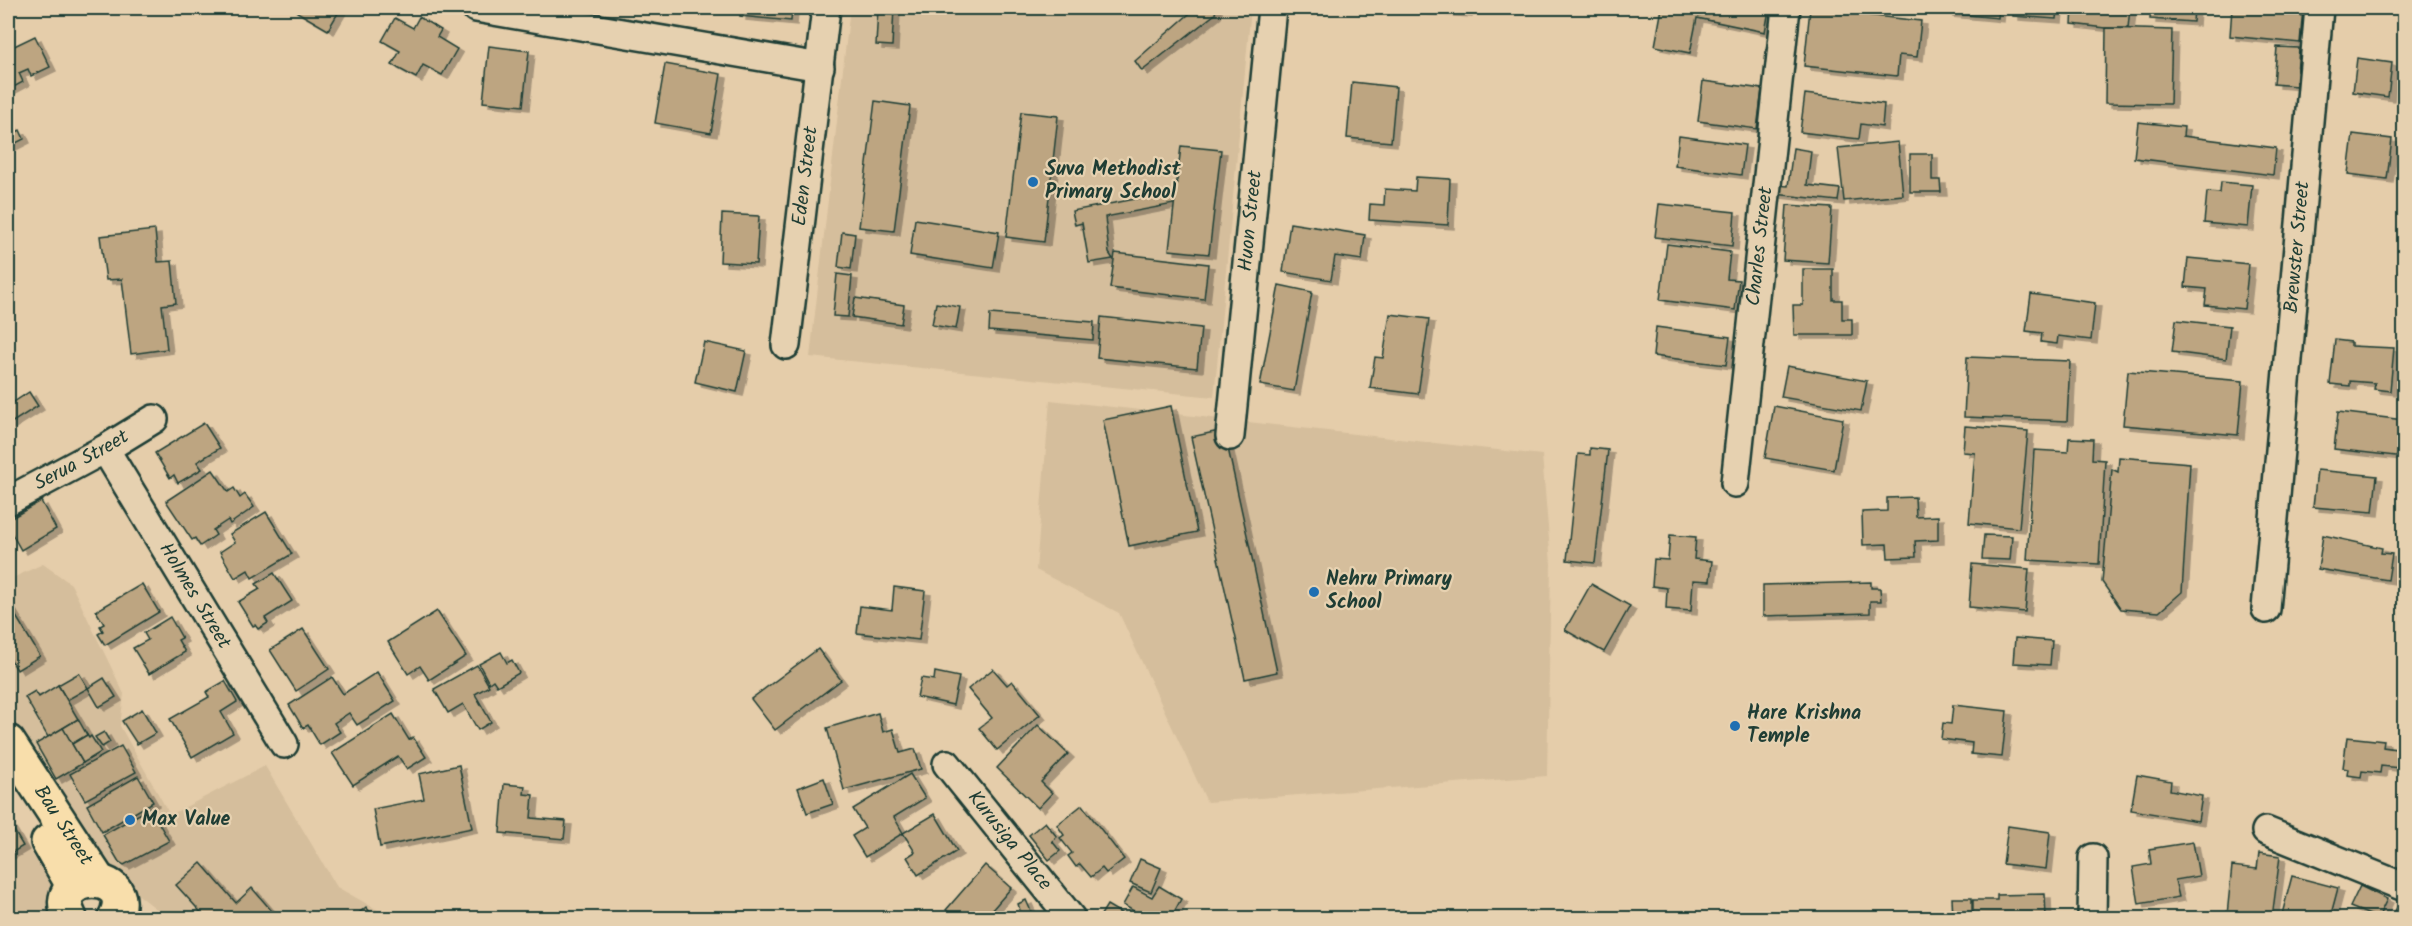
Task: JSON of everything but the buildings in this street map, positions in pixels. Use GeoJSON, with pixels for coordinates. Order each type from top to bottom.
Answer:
{"type":"FeatureCollection","features":[{"type":"Feature","properties":{"kind":"main road","name":"Bau Street"},"geometry":{"type":"LineString","coordinates":[[8,742],[81,895]]}},
{"type":"Feature","properties":{"kind":"main road","name":"Bau Street"},"geometry":{"type":"LineString","coordinates":[[8,773],[81,895]]}},
{"type":"Feature","properties":{"kind":"main road"},"geometry":{"type":"LineString","coordinates":[[81,895],[106,883],[117,896],[119,917]]}},
{"type":"Feature","properties":{"kind":"street"},"geometry":{"type":"LineString","coordinates":[[476,8],[820,67]]}},
{"type":"Feature","properties":{"kind":"street","name":"Eden Street"},"geometry":{"type":"LineString","coordinates":[[786,345],[826,8]]}},
{"type":"Feature","properties":{"kind":"street","name":"Huon Street"},"geometry":{"type":"LineString","coordinates":[[1230,436],[1272,8]]}},
{"type":"Feature","properties":{"kind":"street","name":"Charles Street"},"geometry":{"type":"LineString","coordinates":[[1735,483],[1786,8]]}},
{"type":"Feature","properties":{"kind":"street","name":"Brewster Street"},"geometry":{"type":"LineString","coordinates":[[2266,609],[2319,8]]}},
{"type":"Feature","properties":{"kind":"street","name":"Serua Street"},"geometry":{"type":"LineString","coordinates":[[8,501],[105,449],[154,419]]}},
{"type":"Feature","properties":{"kind":"street","name":"Holmes Street"},"geometry":{"type":"LineString","coordinates":[[105,449],[284,744]]}},
{"type":"Feature","properties":{"kind":"street","name":"Kurusiga Place"},"geometry":{"type":"LineString","coordinates":[[947,764],[1071,918]]}},
{"type":"Feature","properties":{"kind":"street"},"geometry":{"type":"LineString","coordinates":[[2266,831],[2404,887]]}},
{"type":"Feature","properties":{"kind":"street"},"geometry":{"type":"LineString","coordinates":[[2092,918],[2093,858]]}},
{"type":"Feature","properties":{"kind":"shaded area","name":"Suva Methodist Primary School"},"geometry":{"type":"Polygon","coordinates":[[[850,8],[1251,8],[1214,397],[810,357],[850,8]]]}},
{"type":"Feature","properties":{"kind":"shaded area","name":"Nehru Primary School"},"geometry":{"type":"Polygon","coordinates":[[[1050,400],[1542,455],[1551,564],[1547,776],[1207,802],[1119,613],[1036,570],[1050,400]]]}},
{"type":"Feature","properties":{"kind":"shaded area"},"geometry":{"type":"Polygon","coordinates":[[[43,564],[71,584],[124,694],[120,726],[170,815],[265,766],[337,887],[392,918],[168,918],[112,874],[8,716],[8,580],[43,564]]]}},
{"type":"Feature","properties":{"kind":"shaded area"},"geometry":{"type":"Polygon","coordinates":[[[8,821],[42,868],[57,896],[49,918],[8,918],[8,821]]]}},
{"type":"Feature","properties":{"kind":"place","name":"Suva Methodist Primary School"},"geometry":{"type":"Point","coordinates":[1033,182]}},
{"type":"Feature","properties":{"kind":"place","name":"Nehru Primary School"},"geometry":{"type":"Point","coordinates":[1314,592]}},
{"type":"Feature","properties":{"kind":"place","name":"Hare Krishna Temple"},"geometry":{"type":"Point","coordinates":[1735,726]}},
{"type":"Feature","properties":{"kind":"place","name":"Max Value"},"geometry":{"type":"Point","coordinates":[130,820]}}]}
